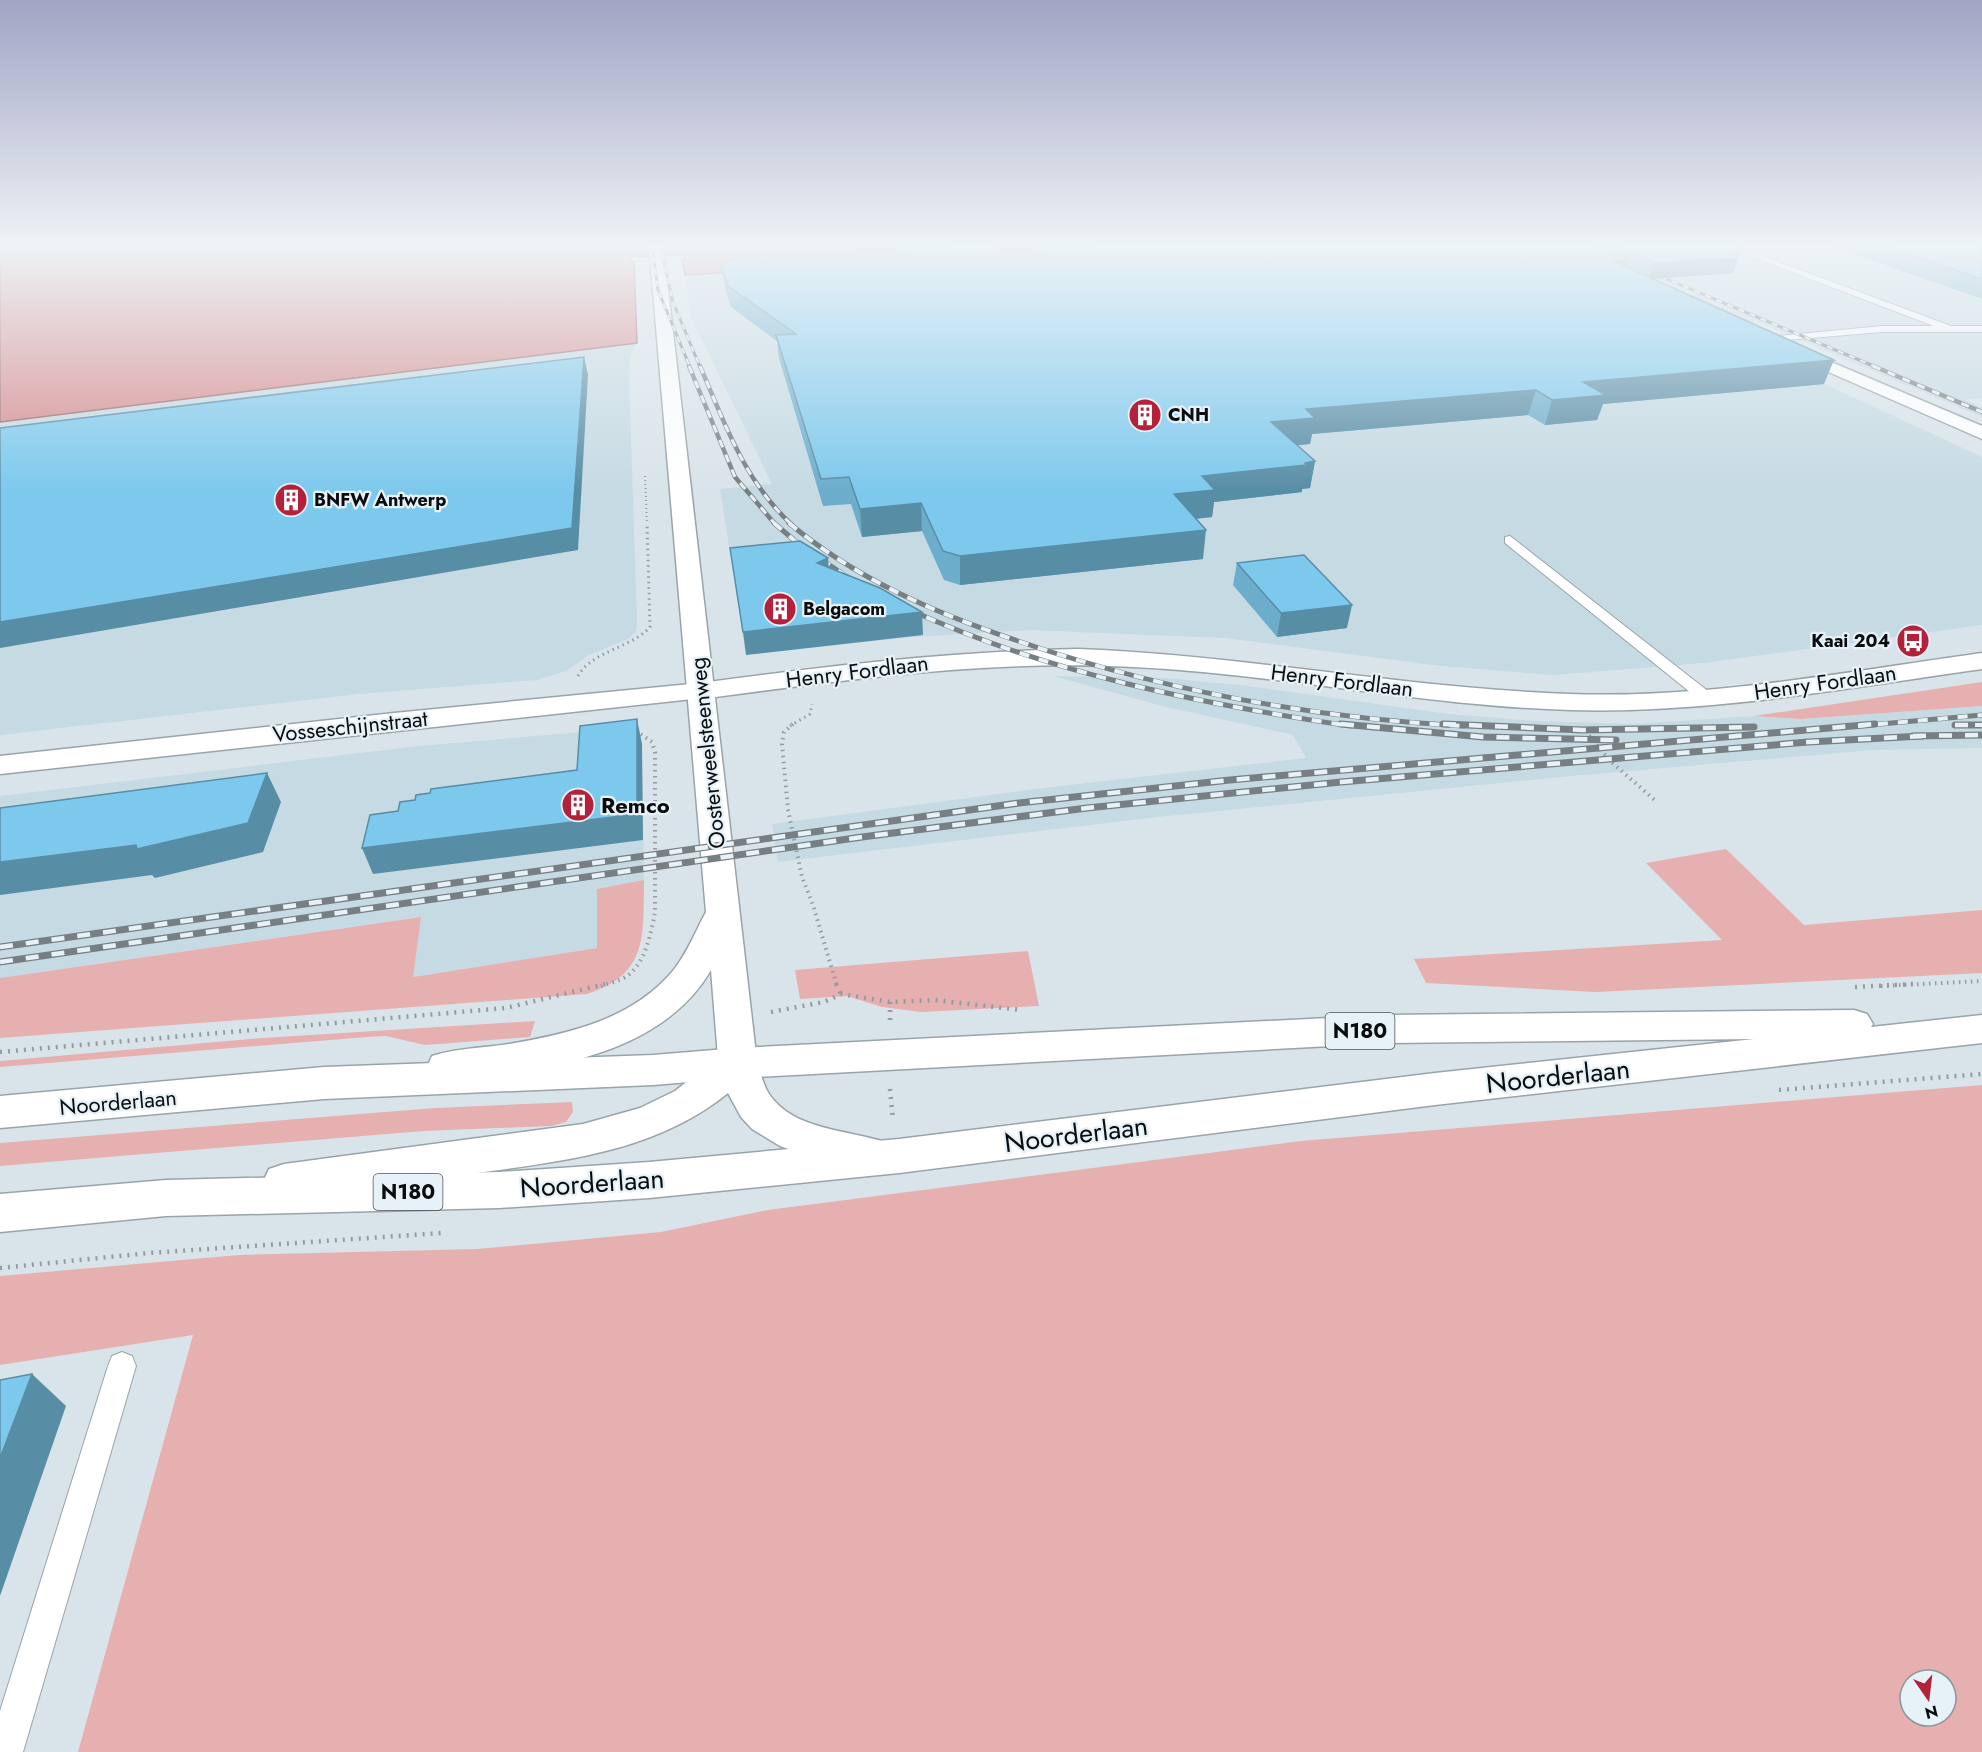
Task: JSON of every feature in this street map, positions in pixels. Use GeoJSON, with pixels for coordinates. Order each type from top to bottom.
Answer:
{"type":"FeatureCollection","features":[{"type":"Feature","properties":{"kind":"main road","name":"Oosterweelsteenweg"},"geometry":{"type":"LineString","coordinates":[[664,327],[738,1064],[754,1106],[788,1132],[835,1148],[891,1156]]}},
{"type":"Feature","properties":{"kind":"main road"},"geometry":{"type":"LineString","coordinates":[[1752,333],[1982,434]]}},
{"type":"Feature","properties":{"kind":"main road","name":"Henry Fordlaan"},"geometry":{"type":"LineString","coordinates":[[700,691],[993,657],[1130,659],[1225,665],[1445,693],[1569,702],[1707,698],[1982,661]]}},
{"type":"Feature","properties":{"kind":"main road","name":"Vosseschijnstraat"},"geometry":{"type":"LineString","coordinates":[[0,765],[382,722],[700,691]]}},
{"type":"Feature","properties":{"kind":"main road"},"geometry":{"type":"LineString","coordinates":[[324,1083],[533,1055],[630,1024],[648,1013],[683,983],[700,957],[722,914]]}},
{"type":"Feature","properties":{"kind":"main road","name":"Noorderlaan"},"geometry":{"type":"LineString","coordinates":[[0,1112],[324,1083],[653,1070],[1387,1029],[1982,1023]]}},
{"type":"Feature","properties":{"kind":"main road","name":"Noorderlaan"},"geometry":{"type":"LineString","coordinates":[[166,1198],[499,1190],[649,1180],[891,1156],[1436,1089],[1982,1029]]}},
{"type":"Feature","properties":{"kind":"main road","name":"Noorderlaan"},"geometry":{"type":"LineString","coordinates":[[0,1214],[166,1198],[583,1141],[651,1121],[688,1102],[738,1064]]}},
{"type":"Feature","properties":{"kind":"lane"},"geometry":{"type":"LineString","coordinates":[[1944,327],[1950,329]]}},
{"type":"Feature","properties":{"kind":"lane"},"geometry":{"type":"LineString","coordinates":[[1767,340],[1835,332],[1982,329]]}},
{"type":"Feature","properties":{"kind":"lane"},"geometry":{"type":"LineString","coordinates":[[1510,540],[1707,698]]}},
{"type":"Feature","properties":{"kind":"lane"},"geometry":{"type":"LineString","coordinates":[[5,1752],[122,1366]]}},
{"type":"Feature","properties":{"kind":"path"},"geometry":{"type":"LineString","coordinates":[[578,673],[589,662],[638,640],[650,627],[645,466]]}},
{"type":"Feature","properties":{"kind":"path"},"geometry":{"type":"LineString","coordinates":[[806,677],[812,703],[810,714],[785,729],[780,744],[789,813],[801,872],[806,891],[814,905],[827,967],[842,994]]}},
{"type":"Feature","properties":{"kind":"path"},"geometry":{"type":"LineString","coordinates":[[1569,702],[1595,746],[1657,802]]}},
{"type":"Feature","properties":{"kind":"path"},"geometry":{"type":"LineString","coordinates":[[0,1052],[506,1008],[592,989],[627,976],[639,963],[650,938],[655,912],[657,867],[655,752],[652,742],[632,730]]}},
{"type":"Feature","properties":{"kind":"path"},"geometry":{"type":"LineString","coordinates":[[734,1019],[824,1002],[842,994],[890,1002],[892,1055],[890,1080],[893,1131],[891,1156]]}},
{"type":"Feature","properties":{"kind":"shaded area"},"geometry":{"type":"Polygon","coordinates":[[[0,327],[636,327],[637,343],[0,422],[0,327]]]}},
{"type":"Feature","properties":{"kind":"shaded area"},"geometry":{"type":"Polygon","coordinates":[[[695,327],[1700,327],[1982,457],[1982,625],[1704,663],[1554,675],[1440,666],[1225,638],[1027,630],[912,637],[746,655],[720,489],[772,484],[695,327]]]}},
{"type":"Feature","properties":{"kind":"shaded area"},"geometry":{"type":"Polygon","coordinates":[[[1768,327],[1982,327],[1982,398],[1965,400],[1982,407],[1982,417],[1768,327]]]}},
{"type":"Feature","properties":{"kind":"shaded area"},"geometry":{"type":"Polygon","coordinates":[[[637,343],[630,357],[629,374],[637,624],[636,632],[628,639],[589,655],[566,671],[537,680],[359,694],[0,735],[0,422],[637,343]]]}},
{"type":"Feature","properties":{"kind":"shaded area"},"geometry":{"type":"Polygon","coordinates":[[[1053,676],[1166,678],[1249,686],[1448,714],[1536,721],[1634,724],[1754,716],[1801,719],[1982,706],[1982,748],[1873,750],[1572,776],[1158,817],[778,862],[772,824],[1043,788],[1306,758],[1293,735],[1166,707],[1053,676]]]}},
{"type":"Feature","properties":{"kind":"shaded area"},"geometry":{"type":"Polygon","coordinates":[[[1982,682],[1982,706],[1801,719],[1754,716],[1982,682]]]}},
{"type":"Feature","properties":{"kind":"shaded area"},"geometry":{"type":"Polygon","coordinates":[[[595,731],[642,744],[644,880],[597,889],[597,948],[412,977],[420,917],[0,978],[0,796],[418,746],[595,731]]]}},
{"type":"Feature","properties":{"kind":"shaded area"},"geometry":{"type":"Polygon","coordinates":[[[1726,849],[1804,925],[1982,910],[1982,973],[1596,992],[1426,983],[1414,959],[1722,940],[1646,863],[1726,849]]]}},
{"type":"Feature","properties":{"kind":"shaded area"},"geometry":{"type":"Polygon","coordinates":[[[644,880],[642,935],[632,964],[607,986],[587,994],[0,1038],[0,978],[421,917],[413,977],[597,948],[597,889],[644,880]]]}},
{"type":"Feature","properties":{"kind":"shaded area"},"geometry":{"type":"Polygon","coordinates":[[[1028,951],[1039,1006],[922,1012],[882,1007],[847,996],[800,999],[795,970],[1028,951]]]}},
{"type":"Feature","properties":{"kind":"shaded area"},"geometry":{"type":"Polygon","coordinates":[[[535,1021],[530,1037],[425,1045],[386,1036],[367,1037],[0,1067],[0,1061],[263,1038],[535,1021]]]}},
{"type":"Feature","properties":{"kind":"shaded area"},"geometry":{"type":"Polygon","coordinates":[[[1982,1085],[1982,1752],[78,1752],[193,1335],[0,1365],[0,1276],[239,1255],[477,1249],[661,1232],[768,1210],[1301,1141],[1982,1085]]]}},
{"type":"Feature","properties":{"kind":"shaded area"},"geometry":{"type":"Polygon","coordinates":[[[572,1102],[573,1112],[566,1122],[551,1126],[423,1131],[0,1166],[0,1143],[435,1108],[572,1102]]]}},
{"type":"Feature","properties":{"kind":"building"},"geometry":{"type":"Polygon","coordinates":[[[786,327],[1760,327],[1834,360],[1583,382],[1606,395],[1552,400],[1536,390],[1306,409],[1315,418],[1271,422],[1315,461],[1305,463],[1306,465],[1202,476],[1215,490],[1174,494],[1206,530],[960,556],[943,551],[921,503],[860,509],[849,477],[821,479],[776,335],[796,334],[786,327]]]}},
{"type":"Feature","properties":{"kind":"building","name":"BNFW Antwerp"},"geometry":{"type":"Polygon","coordinates":[[[584,357],[572,528],[0,622],[0,428],[584,357]]]}},
{"type":"Feature","properties":{"kind":"building"},"geometry":{"type":"Polygon","coordinates":[[[800,541],[828,558],[817,563],[880,588],[922,612],[743,632],[730,548],[800,541]]]}},
{"type":"Feature","properties":{"kind":"building"},"geometry":{"type":"Polygon","coordinates":[[[1304,555],[1352,605],[1281,613],[1237,563],[1304,555]]]}},
{"type":"Feature","properties":{"kind":"building"},"geometry":{"type":"Polygon","coordinates":[[[637,719],[637,814],[362,848],[370,815],[398,811],[400,802],[415,800],[416,795],[430,793],[431,789],[577,770],[580,726],[637,719]]]}},
{"type":"Feature","properties":{"kind":"building"},"geometry":{"type":"Polygon","coordinates":[[[267,773],[248,823],[137,849],[136,845],[0,862],[0,808],[267,773]]]}},
{"type":"Feature","properties":{"kind":"building"},"geometry":{"type":"Polygon","coordinates":[[[32,1374],[0,1458],[0,1380],[32,1374]]]}},
{"type":"Feature","properties":{"kind":"railway"},"geometry":{"type":"LineString","coordinates":[[673,327],[690,367]]}},
{"type":"Feature","properties":{"kind":"railway"},"geometry":{"type":"LineString","coordinates":[[683,327],[700,367]]}},
{"type":"Feature","properties":{"kind":"railway"},"geometry":{"type":"LineString","coordinates":[[1780,327],[1876,367]]}},
{"type":"Feature","properties":{"kind":"railway"},"geometry":{"type":"LineString","coordinates":[[689,366],[735,477],[775,523]]}},
{"type":"Feature","properties":{"kind":"railway"},"geometry":{"type":"LineString","coordinates":[[700,366],[727,430],[748,470],[760,489],[791,524]]}},
{"type":"Feature","properties":{"kind":"railway"},"geometry":{"type":"LineString","coordinates":[[1873,366],[1982,412]]}},
{"type":"Feature","properties":{"kind":"railway"},"geometry":{"type":"LineString","coordinates":[[775,523],[801,546],[849,578]]}},
{"type":"Feature","properties":{"kind":"railway"},"geometry":{"type":"LineString","coordinates":[[789,523],[841,561],[898,593],[957,619],[1072,658],[1182,687],[1294,709],[1464,726]]}},
{"type":"Feature","properties":{"kind":"railway"},"geometry":{"type":"LineString","coordinates":[[908,609],[961,632],[1015,651],[1125,683],[1238,707],[1351,726]]}},
{"type":"Feature","properties":{"kind":"railway"},"geometry":{"type":"LineString","coordinates":[[1858,726],[1982,715]]}},
{"type":"Feature","properties":{"kind":"railway"},"geometry":{"type":"LineString","coordinates":[[1341,724],[1483,737],[1616,740]]}},
{"type":"Feature","properties":{"kind":"railway"},"geometry":{"type":"LineString","coordinates":[[1443,724],[1582,730],[1754,727]]}},
{"type":"Feature","properties":{"kind":"railway"},"geometry":{"type":"LineString","coordinates":[[0,947],[1019,803],[1230,780],[1875,724]]}},
{"type":"Feature","properties":{"kind":"railway"},"geometry":{"type":"LineString","coordinates":[[1955,725],[1982,725]]}},
{"type":"Feature","properties":{"kind":"railway"},"geometry":{"type":"LineString","coordinates":[[1913,736],[1982,735]]}},
{"type":"Feature","properties":{"kind":"railway"},"geometry":{"type":"LineString","coordinates":[[0,962],[862,837],[1087,808],[1341,782],[1808,742],[1922,736]]}},
{"type":"Feature","properties":{"kind":"place","name":"CNH"},"geometry":{"type":"Point","coordinates":[1145,415]}},
{"type":"Feature","properties":{"kind":"place","name":"BNFW Antwerp"},"geometry":{"type":"Point","coordinates":[291,500]}},
{"type":"Feature","properties":{"kind":"place","name":"Belgacom"},"geometry":{"type":"Point","coordinates":[780,609]}},
{"type":"Feature","properties":{"kind":"place","name":"Kaai 204"},"geometry":{"type":"Point","coordinates":[1913,641]}},
{"type":"Feature","properties":{"kind":"place","name":"Remco"},"geometry":{"type":"Point","coordinates":[578,805]}}]}
